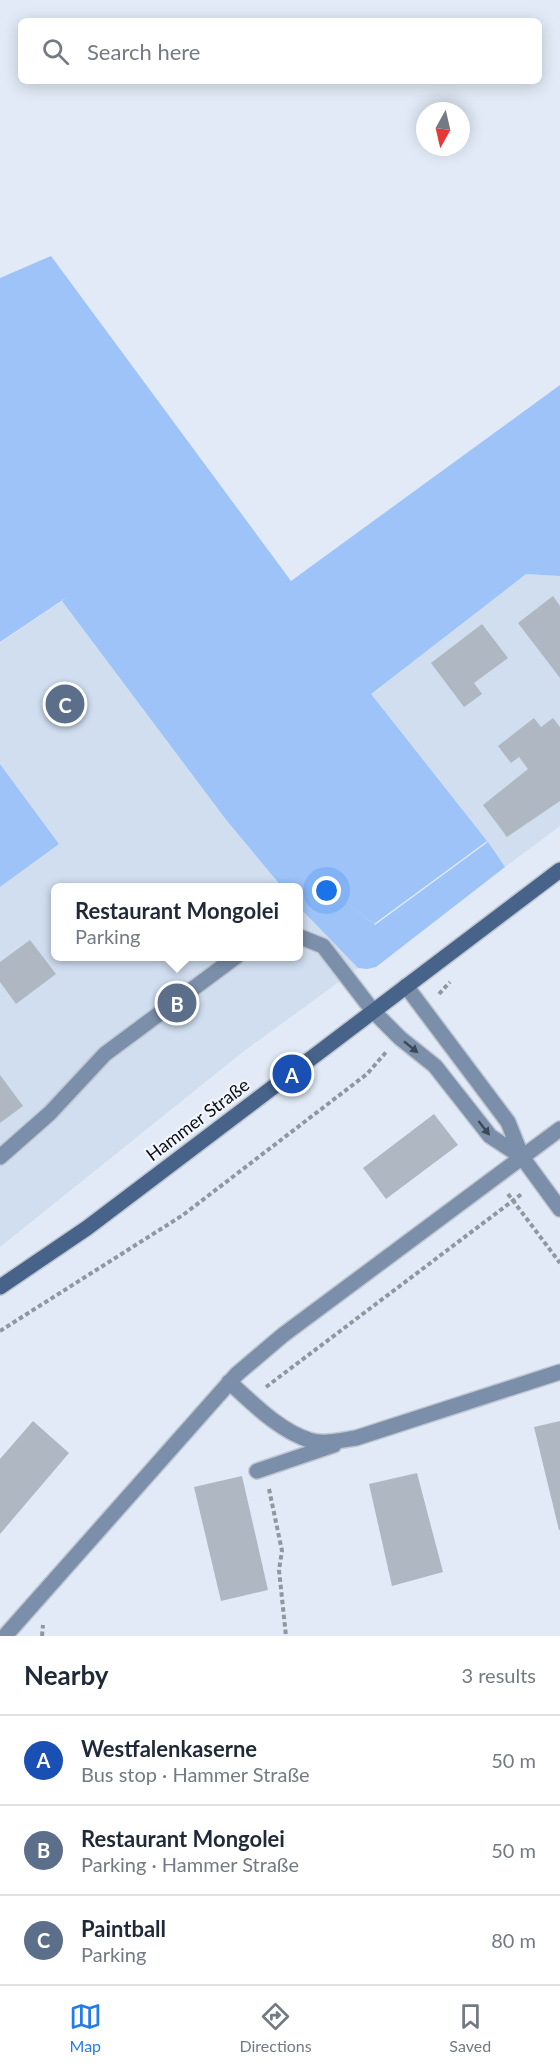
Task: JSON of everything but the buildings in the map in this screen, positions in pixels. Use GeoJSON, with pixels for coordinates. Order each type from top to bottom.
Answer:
{"type":"FeatureCollection","features":[{"type":"Feature","properties":{"kind":"main road","name":"Hammer Straße"},"geometry":{"type":"LineString","coordinates":[[0,1287],[87,1228],[560,870]]}},
{"type":"Feature","properties":{"kind":"lane"},"geometry":{"type":"LineString","coordinates":[[303,938],[323,946],[373,1011],[399,1038],[435,1066],[490,1136],[522,1157]]}},
{"type":"Feature","properties":{"kind":"lane"},"geometry":{"type":"LineString","coordinates":[[0,1157],[50,1113],[105,1054],[232,961]]}},
{"type":"Feature","properties":{"kind":"lane"},"geometry":{"type":"LineString","coordinates":[[406,986],[508,1122],[522,1157],[560,1209]]}},
{"type":"Feature","properties":{"kind":"lane"},"geometry":{"type":"LineString","coordinates":[[5,1636],[229,1382],[283,1335],[560,1129]]}},
{"type":"Feature","properties":{"kind":"lane"},"geometry":{"type":"LineString","coordinates":[[261,1470],[560,1372]]}},
{"type":"Feature","properties":{"kind":"lane"},"geometry":{"type":"LineString","coordinates":[[229,1382],[264,1413],[290,1431],[311,1441],[356,1438]]}},
{"type":"Feature","properties":{"kind":"path"},"geometry":{"type":"LineString","coordinates":[[425,1010],[457,974],[460,945]]}},
{"type":"Feature","properties":{"kind":"path"},"geometry":{"type":"LineString","coordinates":[[0,1331],[183,1215],[367,1074],[399,1038]]}},
{"type":"Feature","properties":{"kind":"path"},"geometry":{"type":"LineString","coordinates":[[249,1399],[540,1181]]}},
{"type":"Feature","properties":{"kind":"path"},"geometry":{"type":"LineString","coordinates":[[261,1470],[282,1551],[279,1570],[286,1636]]}},
{"type":"Feature","properties":{"kind":"shaded area"},"geometry":{"type":"Polygon","coordinates":[[[51,256],[291,581],[560,385],[560,576],[526,574],[371,694],[487,841],[374,924],[334,893],[375,925],[488,842],[505,867],[376,967],[358,968],[303,911],[303,883],[279,883],[227,821],[62,601],[67,597],[0,642],[0,278],[51,256]]]}},
{"type":"Feature","properties":{"kind":"shaded area"},"geometry":{"type":"Polygon","coordinates":[[[526,574],[560,576],[560,826],[505,867],[370,694],[526,574]]]}},
{"type":"Feature","properties":{"kind":"shaded area"},"geometry":{"type":"Polygon","coordinates":[[[62,601],[227,821],[279,883],[51,883],[51,961],[303,961],[303,911],[358,968],[244,1051],[0,1247],[0,887],[59,844],[0,764],[0,643],[62,601]]]}},
{"type":"Feature","properties":{"kind":"shaded area"},"geometry":{"type":"Polygon","coordinates":[[[0,764],[59,844],[0,887],[0,764]]]}},
{"type":"Feature","properties":{"kind":"place","name":"Paintball"},"geometry":{"type":"Point","coordinates":[65,704]}},
{"type":"Feature","properties":{"kind":"place","name":"Restaurant Mongolei"},"geometry":{"type":"Point","coordinates":[177,1003]}},
{"type":"Feature","properties":{"kind":"place","name":"Westfalenkaserne"},"geometry":{"type":"Point","coordinates":[292,1074]}}]}
